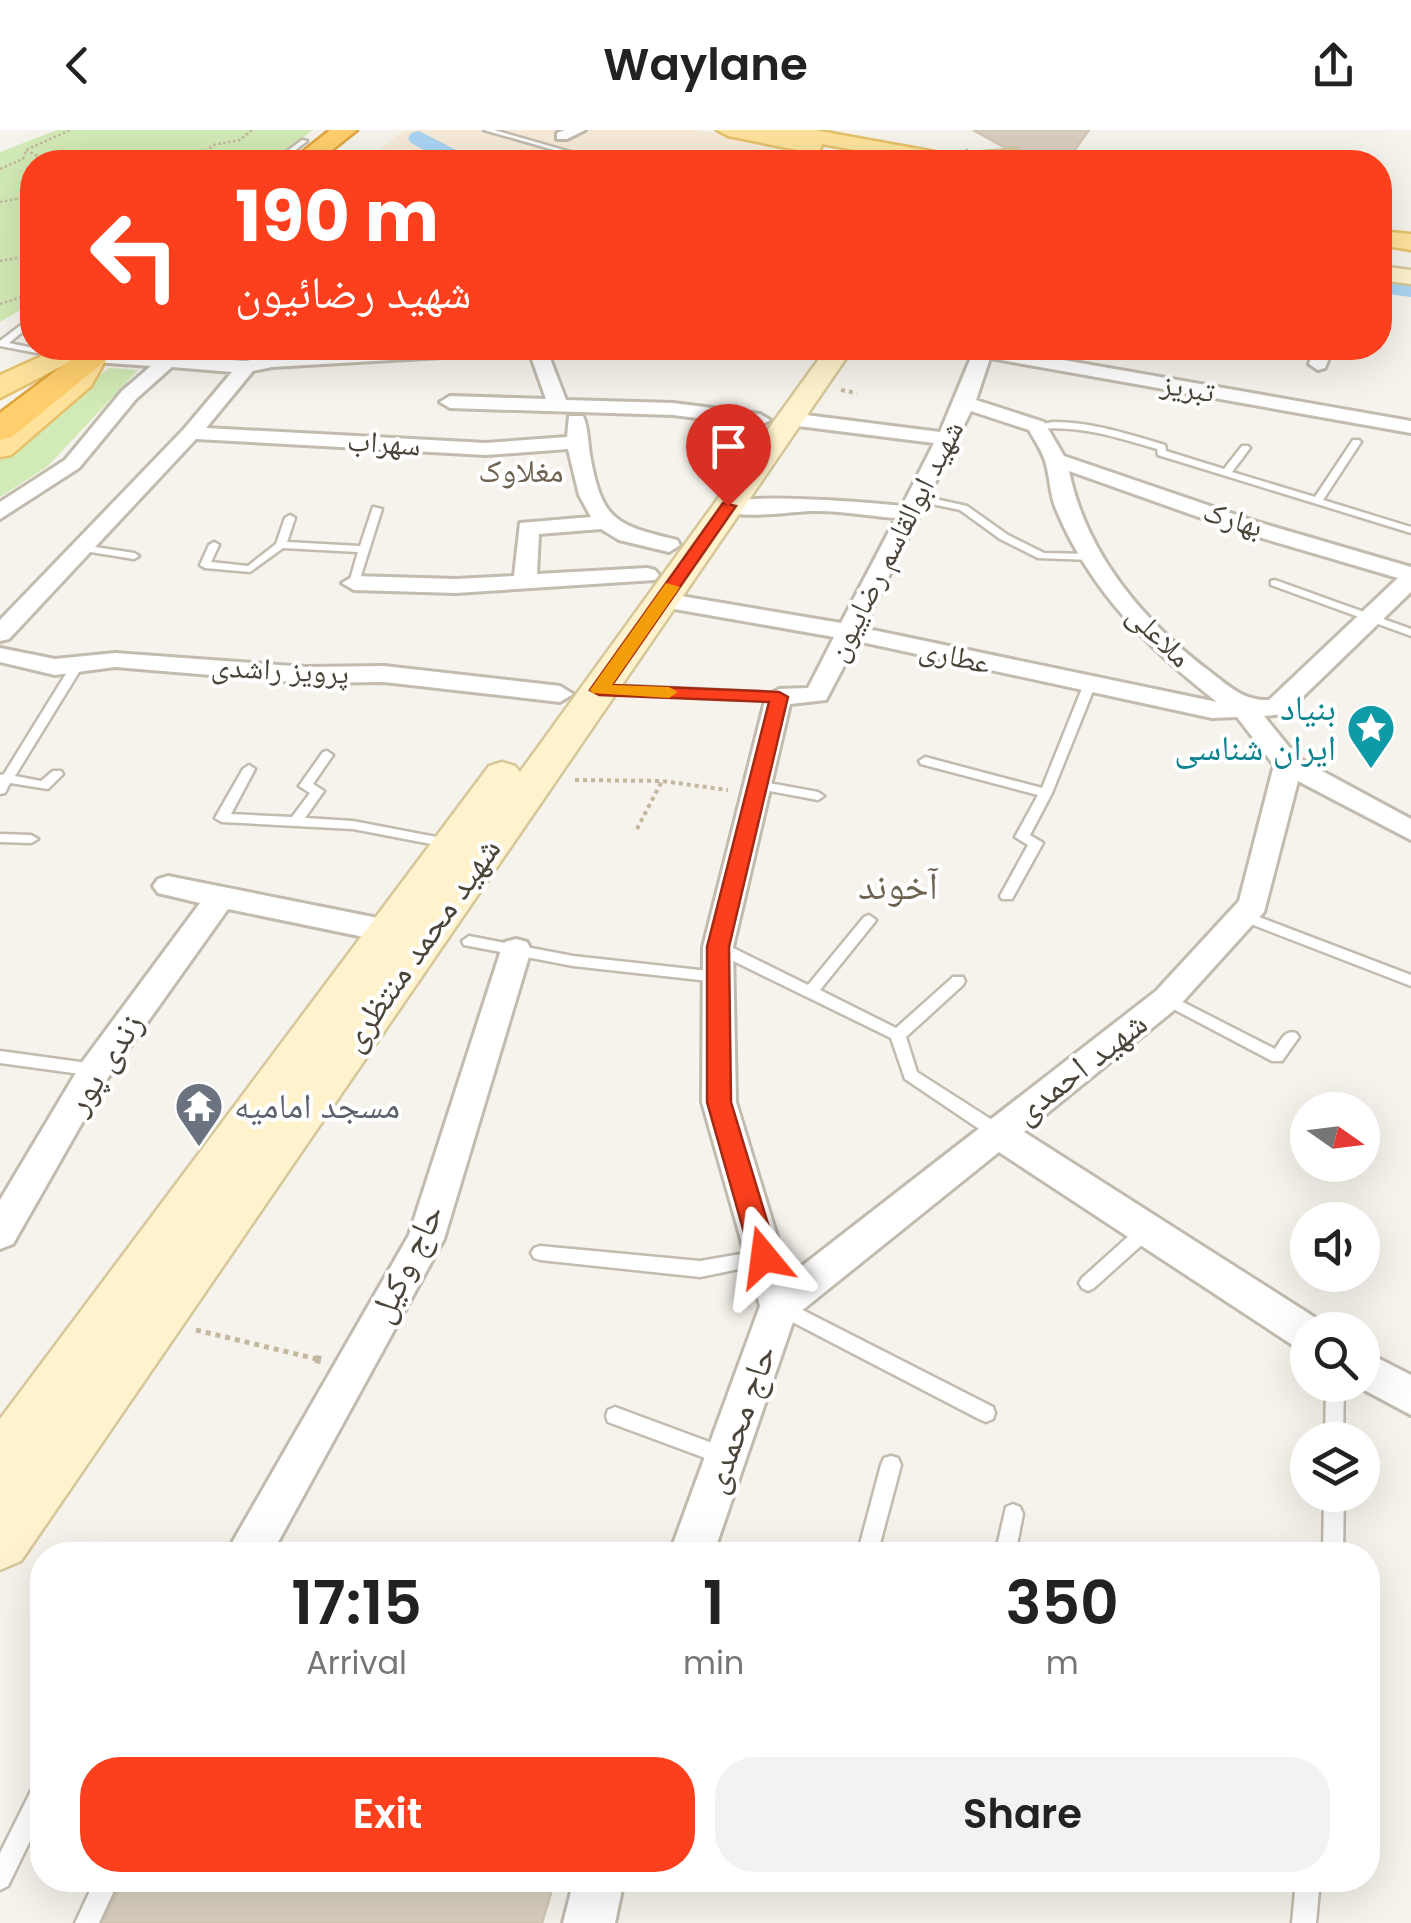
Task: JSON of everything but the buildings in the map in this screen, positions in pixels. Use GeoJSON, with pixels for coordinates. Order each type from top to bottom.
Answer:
{"type":"FeatureCollection","features":[{"type":"Feature","properties":{"kind":"highway"},"geometry":{"type":"LineString","coordinates":[[307,150],[344,130]]}},
{"type":"Feature","properties":{"kind":"highway"},"geometry":{"type":"LineString","coordinates":[[357,150],[369,141]]}},
{"type":"Feature","properties":{"kind":"highway"},"geometry":{"type":"LineString","coordinates":[[0,404],[69,360]]}},
{"type":"Feature","properties":{"kind":"highway"},"geometry":{"type":"LineString","coordinates":[[0,430],[74,360]]}},
{"type":"Feature","properties":{"kind":"main road"},"geometry":{"type":"LineString","coordinates":[[728,130],[834,150]]}},
{"type":"Feature","properties":{"kind":"main road"},"geometry":{"type":"LineString","coordinates":[[779,130],[901,150]]}},
{"type":"Feature","properties":{"kind":"main road"},"geometry":{"type":"LineString","coordinates":[[7,380],[61,360]]}},
{"type":"Feature","properties":{"kind":"main road"},"geometry":{"type":"LineString","coordinates":[[0,448],[81,380],[82,360]]}},
{"type":"Feature","properties":{"kind":"main road","name":"شهید محمد منتظری"},"geometry":{"type":"LineString","coordinates":[[659,573],[728,506],[806,360]]}},
{"type":"Feature","properties":{"kind":"main road","name":"شهید محمد منتظری"},"geometry":{"type":"LineString","coordinates":[[0,1466],[452,844],[580,692],[659,573],[775,419],[829,360]]}},
{"type":"Feature","properties":{"kind":"main road","name":"شهید محمد منتظری"},"geometry":{"type":"LineString","coordinates":[[0,1540],[535,781],[580,692]]}},
{"type":"Feature","properties":{"kind":"street"},"geometry":{"type":"LineString","coordinates":[[562,136],[578,130]]}},
{"type":"Feature","properties":{"kind":"street"},"geometry":{"type":"LineString","coordinates":[[136,360],[246,367],[263,360]]}},
{"type":"Feature","properties":{"kind":"street"},"geometry":{"type":"LineString","coordinates":[[0,512],[72,464],[130,394],[169,360]]}},
{"type":"Feature","properties":{"kind":"street"},"geometry":{"type":"LineString","coordinates":[[543,360],[567,405],[578,458],[590,491],[614,530],[659,573]]}},
{"type":"Feature","properties":{"kind":"street","name":"شهید ابوالقاسم رضاییون"},"geometry":{"type":"LineString","coordinates":[[779,697],[817,695],[965,403],[972,360]]}},
{"type":"Feature","properties":{"kind":"street","name":"تبریز"},"geometry":{"type":"LineString","coordinates":[[1033,360],[1411,427]]}},
{"type":"Feature","properties":{"kind":"street"},"geometry":{"type":"LineString","coordinates":[[1076,368],[1082,360]]}},
{"type":"Feature","properties":{"kind":"street"},"geometry":{"type":"LineString","coordinates":[[0,634],[191,434],[246,367]]}},
{"type":"Feature","properties":{"kind":"street"},"geometry":{"type":"LineString","coordinates":[[450,402],[673,409],[946,439]]}},
{"type":"Feature","properties":{"kind":"street"},"geometry":{"type":"LineString","coordinates":[[965,403],[1037,426]]}},
{"type":"Feature","properties":{"kind":"street","name":"ملاعلی"},"geometry":{"type":"LineString","coordinates":[[1037,426],[1056,460],[1065,505],[1090,557],[1128,609],[1169,653],[1247,712],[1288,764],[1411,830]]}},
{"type":"Feature","properties":{"kind":"street","name":"سهراب"},"geometry":{"type":"LineString","coordinates":[[191,434],[486,449],[577,442]]}},
{"type":"Feature","properties":{"kind":"street","name":"بهارک"},"geometry":{"type":"LineString","coordinates":[[1056,460],[1246,526],[1411,576]]}},
{"type":"Feature","properties":{"kind":"street"},"geometry":{"type":"LineString","coordinates":[[728,506],[913,505]]}},
{"type":"Feature","properties":{"kind":"street"},"geometry":{"type":"LineString","coordinates":[[525,582],[528,528],[608,522]]}},
{"type":"Feature","properties":{"kind":"street"},"geometry":{"type":"LineString","coordinates":[[354,583],[456,586],[659,573]]}},
{"type":"Feature","properties":{"kind":"street","name":"عطاری"},"geometry":{"type":"LineString","coordinates":[[659,573],[850,632],[1088,686],[1212,710],[1247,712]]}},
{"type":"Feature","properties":{"kind":"street"},"geometry":{"type":"LineString","coordinates":[[1247,712],[1276,708],[1372,620],[1411,576]]}},
{"type":"Feature","properties":{"kind":"street","name":"پرویز راشدی"},"geometry":{"type":"LineString","coordinates":[[0,655],[55,667],[115,660],[308,675],[384,674],[580,692]]}},
{"type":"Feature","properties":{"kind":"street","name":"حاج محمدی"},"geometry":{"type":"LineString","coordinates":[[696,1542],[779,1306],[719,1102],[718,962],[779,697]]}},
{"type":"Feature","properties":{"kind":"street","name":"شهید احمدی"},"geometry":{"type":"LineString","coordinates":[[779,1306],[1166,1000],[1253,905],[1288,764]]}},
{"type":"Feature","properties":{"kind":"street"},"geometry":{"type":"LineString","coordinates":[[168,886],[388,931]]}},
{"type":"Feature","properties":{"kind":"street","name":"زندی پور"},"geometry":{"type":"LineString","coordinates":[[0,1234],[96,1070],[219,899]]}},
{"type":"Feature","properties":{"kind":"street","name":"حاج وکیل"},"geometry":{"type":"LineString","coordinates":[[254,1542],[426,1239],[516,950]]}},
{"type":"Feature","properties":{"kind":"street"},"geometry":{"type":"LineString","coordinates":[[997,1132],[1290,1322]]}},
{"type":"Feature","properties":{"kind":"street"},"geometry":{"type":"LineString","coordinates":[[589,1923],[595,1892]]}},
{"type":"Feature","properties":{"kind":"lane"},"geometry":{"type":"LineString","coordinates":[[488,130],[559,150]]}},
{"type":"Feature","properties":{"kind":"lane"},"geometry":{"type":"LineString","coordinates":[[20,329],[2,344],[20,346]]}},
{"type":"Feature","properties":{"kind":"lane"},"geometry":{"type":"LineString","coordinates":[[1037,426],[1080,424],[1162,447],[1161,453],[1411,530]]}},
{"type":"Feature","properties":{"kind":"lane"},"geometry":{"type":"LineString","coordinates":[[1317,501],[1356,442]]}},
{"type":"Feature","properties":{"kind":"lane"},"geometry":{"type":"LineString","coordinates":[[1226,472],[1245,448]]}},
{"type":"Feature","properties":{"kind":"lane"},"geometry":{"type":"LineString","coordinates":[[913,505],[962,508],[1004,537],[1042,556],[1090,557]]}},
{"type":"Feature","properties":{"kind":"lane"},"geometry":{"type":"LineString","coordinates":[[354,583],[376,509]]}},
{"type":"Feature","properties":{"kind":"lane"},"geometry":{"type":"LineString","coordinates":[[214,544],[205,565],[250,569],[281,544],[290,518]]}},
{"type":"Feature","properties":{"kind":"lane"},"geometry":{"type":"LineString","coordinates":[[281,544],[364,549]]}},
{"type":"Feature","properties":{"kind":"lane"},"geometry":{"type":"LineString","coordinates":[[82,548],[134,556]]}},
{"type":"Feature","properties":{"kind":"lane"},"geometry":{"type":"LineString","coordinates":[[1275,583],[1411,633]]}},
{"type":"Feature","properties":{"kind":"lane"},"geometry":{"type":"LineString","coordinates":[[58,774],[44,786],[2,784],[78,664]]}},
{"type":"Feature","properties":{"kind":"lane"},"geometry":{"type":"LineString","coordinates":[[1006,896],[1036,843],[1022,837],[1046,794],[1088,686]]}},
{"type":"Feature","properties":{"kind":"lane"},"geometry":{"type":"LineString","coordinates":[[580,692],[779,697]]}},
{"type":"Feature","properties":{"kind":"lane"},"geometry":{"type":"LineString","coordinates":[[295,823],[318,791],[305,786],[327,755]]}},
{"type":"Feature","properties":{"kind":"lane"},"geometry":{"type":"LineString","coordinates":[[925,760],[1046,794]]}},
{"type":"Feature","properties":{"kind":"lane"},"geometry":{"type":"LineString","coordinates":[[249,768],[222,818],[353,825],[452,844]]}},
{"type":"Feature","properties":{"kind":"lane"},"geometry":{"type":"LineString","coordinates":[[757,789],[818,796]]}},
{"type":"Feature","properties":{"kind":"lane"},"geometry":{"type":"LineString","coordinates":[[0,838],[31,838]]}},
{"type":"Feature","properties":{"kind":"lane"},"geometry":{"type":"LineString","coordinates":[[1243,916],[1411,981]]}},
{"type":"Feature","properties":{"kind":"lane"},"geometry":{"type":"LineString","coordinates":[[810,992],[869,920]]}},
{"type":"Feature","properties":{"kind":"lane"},"geometry":{"type":"LineString","coordinates":[[469,941],[573,961],[718,962],[810,992],[898,1035],[910,1074],[997,1132]]}},
{"type":"Feature","properties":{"kind":"lane"},"geometry":{"type":"LineString","coordinates":[[898,1035],[958,981]]}},
{"type":"Feature","properties":{"kind":"lane"},"geometry":{"type":"LineString","coordinates":[[1166,1000],[1277,1057],[1291,1037]]}},
{"type":"Feature","properties":{"kind":"lane"},"geometry":{"type":"LineString","coordinates":[[0,1058],[96,1070]]}},
{"type":"Feature","properties":{"kind":"lane"},"geometry":{"type":"LineString","coordinates":[[1088,1283],[1147,1230]]}},
{"type":"Feature","properties":{"kind":"lane"},"geometry":{"type":"LineString","coordinates":[[540,1253],[700,1269],[764,1257]]}},
{"type":"Feature","properties":{"kind":"lane"},"geometry":{"type":"LineString","coordinates":[[779,1306],[986,1414]]}},
{"type":"Feature","properties":{"kind":"lane"},"geometry":{"type":"LineString","coordinates":[[614,1416],[726,1456]]}},
{"type":"Feature","properties":{"kind":"lane"},"geometry":{"type":"LineString","coordinates":[[870,1542],[890,1465]]}},
{"type":"Feature","properties":{"kind":"lane"},"geometry":{"type":"LineString","coordinates":[[1333,1542],[1334,1512]]}},
{"type":"Feature","properties":{"kind":"lane"},"geometry":{"type":"LineString","coordinates":[[1008,1542],[1013,1514]]}},
{"type":"Feature","properties":{"kind":"lane"},"geometry":{"type":"LineString","coordinates":[[0,1878],[30,1817]]}},
{"type":"Feature","properties":{"kind":"lane"},"geometry":{"type":"LineString","coordinates":[[87,1923],[102,1892]]}},
{"type":"Feature","properties":{"kind":"lane"},"geometry":{"type":"LineString","coordinates":[[1304,1923],[1307,1892]]}},
{"type":"Feature","properties":{"kind":"path"},"geometry":{"type":"LineString","coordinates":[[26,150],[70,130]]}},
{"type":"Feature","properties":{"kind":"path"},"geometry":{"type":"LineString","coordinates":[[208,150],[213,145],[240,140],[252,130]]}},
{"type":"Feature","properties":{"kind":"path"},"geometry":{"type":"LineString","coordinates":[[535,781],[662,781],[757,789]]}},
{"type":"Feature","properties":{"kind":"path"},"geometry":{"type":"LineString","coordinates":[[638,829],[662,781]]}},
{"type":"Feature","properties":{"kind":"path"},"geometry":{"type":"LineString","coordinates":[[155,1320],[353,1368]]}},
{"type":"Feature","properties":{"kind":"shaded area"},"geometry":{"type":"Polygon","coordinates":[[[404,130],[696,130],[810,150],[380,150],[404,130]]]}},
{"type":"Feature","properties":{"kind":"green space"},"geometry":{"type":"Polygon","coordinates":[[[57,130],[313,130],[286,150],[20,150],[20,310],[0,322],[0,152],[57,130]]]}},
{"type":"Feature","properties":{"kind":"green space"},"geometry":{"type":"Polygon","coordinates":[[[109,368],[138,370],[48,466],[0,497],[0,455],[109,368]]]}},
{"type":"Feature","properties":{"kind":"waterway"},"geometry":{"type":"LineString","coordinates":[[419,138],[440,150]]}},
{"type":"Feature","properties":{"kind":"waterway"},"geometry":{"type":"LineString","coordinates":[[1392,287],[1411,289]]}},
{"type":"Feature","properties":{"kind":"slow traffic"},"geometry":{"type":"LineString","coordinates":[[669,692],[599,690],[672,587]]}},
{"type":"Feature","properties":{"kind":"place","name":"بنیاد ایران شناسی"},"geometry":{"type":"Point","coordinates":[1371,770]}},
{"type":"Feature","properties":{"kind":"place","name":"مسجد امامیه"},"geometry":{"type":"Point","coordinates":[199,1148]}},
{"type":"Feature","properties":{"kind":"district","name":"مغلاوک"},"geometry":{"type":"Point","coordinates":[521,471]}},
{"type":"Feature","properties":{"kind":"district","name":"آخوند"},"geometry":{"type":"Point","coordinates":[898,886]}},
{"type":"Feature","properties":{"kind":"route"},"geometry":{"type":"LineString","coordinates":[[728,506],[599,690],[779,697],[718,947],[719,1102],[764,1257]]}}]}
